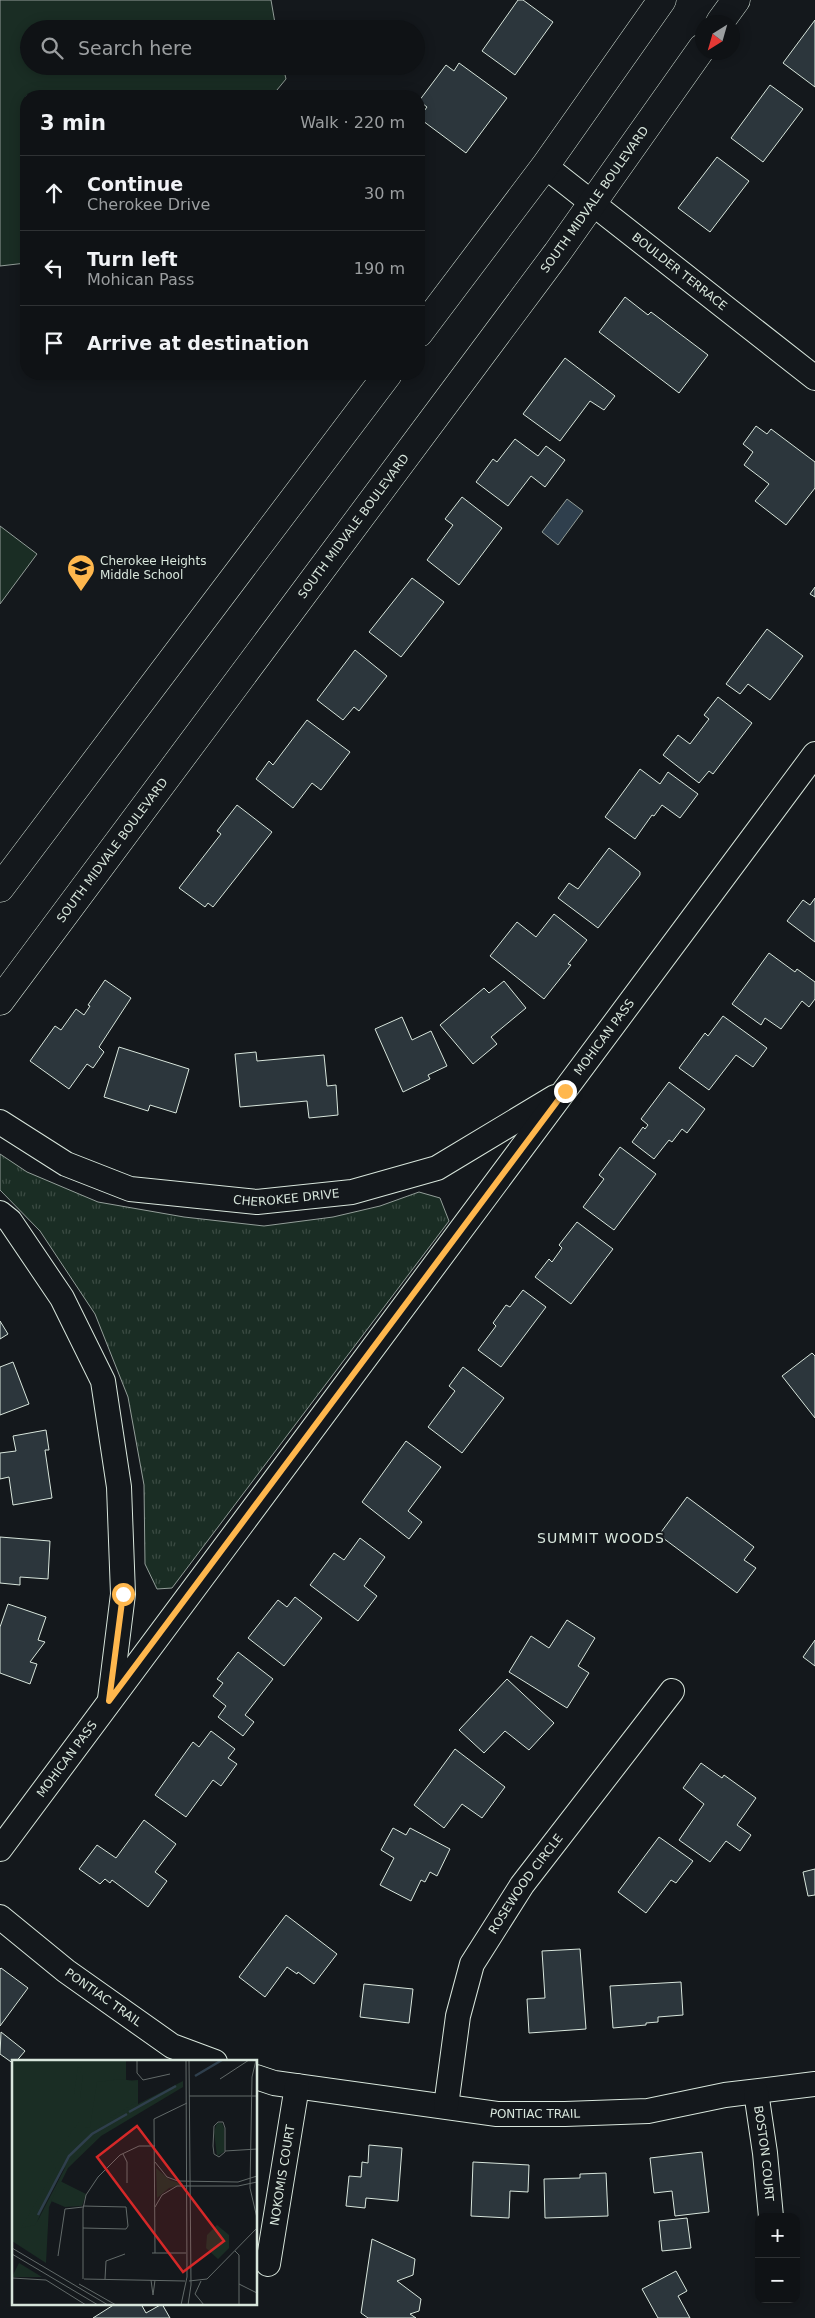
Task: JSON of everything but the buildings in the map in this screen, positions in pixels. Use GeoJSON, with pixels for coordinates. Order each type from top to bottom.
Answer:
{"type":"FeatureCollection","features":[{"type":"Feature","properties":{"kind":"main road"},"geometry":{"type":"LineString","coordinates":[[425,326],[545,166],[662,0]]}},
{"type":"Feature","properties":{"kind":"main road"},"geometry":{"type":"LineString","coordinates":[[725,15],[736,0]]}},
{"type":"Feature","properties":{"kind":"main road","name":"SOUTH MIDVALE BOULEVARD"},"geometry":{"type":"LineString","coordinates":[[0,1001],[592,203],[695,58]]}},
{"type":"Feature","properties":{"kind":"main road"},"geometry":{"type":"LineString","coordinates":[[0,888],[383,380]]}},
{"type":"Feature","properties":{"kind":"street","name":"BOULDER TERRACE"},"geometry":{"type":"LineString","coordinates":[[545,166],[815,378]]}},
{"type":"Feature","properties":{"kind":"street","name":"MOHICAN PASS"},"geometry":{"type":"LineString","coordinates":[[0,1849],[815,754]]}},
{"type":"Feature","properties":{"kind":"street","name":"CHEROKEE DRIVE"},"geometry":{"type":"LineString","coordinates":[[0,1122],[66,1164],[130,1189],[257,1202],[352,1192],[437,1168],[565,1091]]}},
{"type":"Feature","properties":{"kind":"street"},"geometry":{"type":"LineString","coordinates":[[0,1213],[10,1222],[62,1298],[103,1381],[119,1487],[123,1594],[109,1701]]}},
{"type":"Feature","properties":{"kind":"street","name":"ROSEWOOD CIRCLE"},"geometry":{"type":"LineString","coordinates":[[446,2106],[458,2016],[472,1964],[522,1885],[672,1691]]}},
{"type":"Feature","properties":{"kind":"street","name":"PONTIAC TRAIL"},"geometry":{"type":"LineString","coordinates":[[0,1918],[66,1971],[172,2046],[210,2060]]}},
{"type":"Feature","properties":{"kind":"street","name":"PONTIAC TRAIL"},"geometry":{"type":"LineString","coordinates":[[258,2078],[274,2083],[496,2114],[602,2113],[648,2110],[725,2095],[815,2084]]}},
{"type":"Feature","properties":{"kind":"street","name":"NOKOMIS COURT"},"geometry":{"type":"LineString","coordinates":[[268,2264],[297,2086]]}},
{"type":"Feature","properties":{"kind":"street","name":"BOSTON COURT"},"geometry":{"type":"LineString","coordinates":[[756,2092],[765,2153],[770,2213]]}},
{"type":"Feature","properties":{"kind":"green space"},"geometry":{"type":"Polygon","coordinates":[[[0,0],[271,0],[274,20],[20,20],[20,75],[285,75],[286,79],[277,90],[20,90],[20,264],[0,266],[0,0]]]}},
{"type":"Feature","properties":{"kind":"green space"},"geometry":{"type":"Polygon","coordinates":[[[0,526],[37,554],[0,604],[0,526]]]}},
{"type":"Feature","properties":{"kind":"green space"},"geometry":{"type":"Polygon","coordinates":[[[0,1154],[27,1172],[98,1202],[184,1217],[264,1226],[333,1217],[380,1206],[419,1192],[440,1198],[449,1221],[172,1588],[157,1589],[145,1564],[144,1485],[128,1397],[95,1314],[40,1231],[0,1190],[0,1154]]]}},
{"type":"Feature","properties":{"kind":"water"},"geometry":{"type":"Polygon","coordinates":[[[567,499],[583,511],[558,545],[542,532],[567,499]]]}},
{"type":"Feature","properties":{"kind":"place","name":"Cherokee Heights Middle School"},"geometry":{"type":"Point","coordinates":[81,592]}},
{"type":"Feature","properties":{"kind":"district","name":"SUMMIT WOODS"},"geometry":{"type":"Point","coordinates":[601,1538]}},
{"type":"Feature","properties":{"kind":"route"},"geometry":{"type":"LineString","coordinates":[[123,1594],[109,1701],[565,1091]]}}]}
